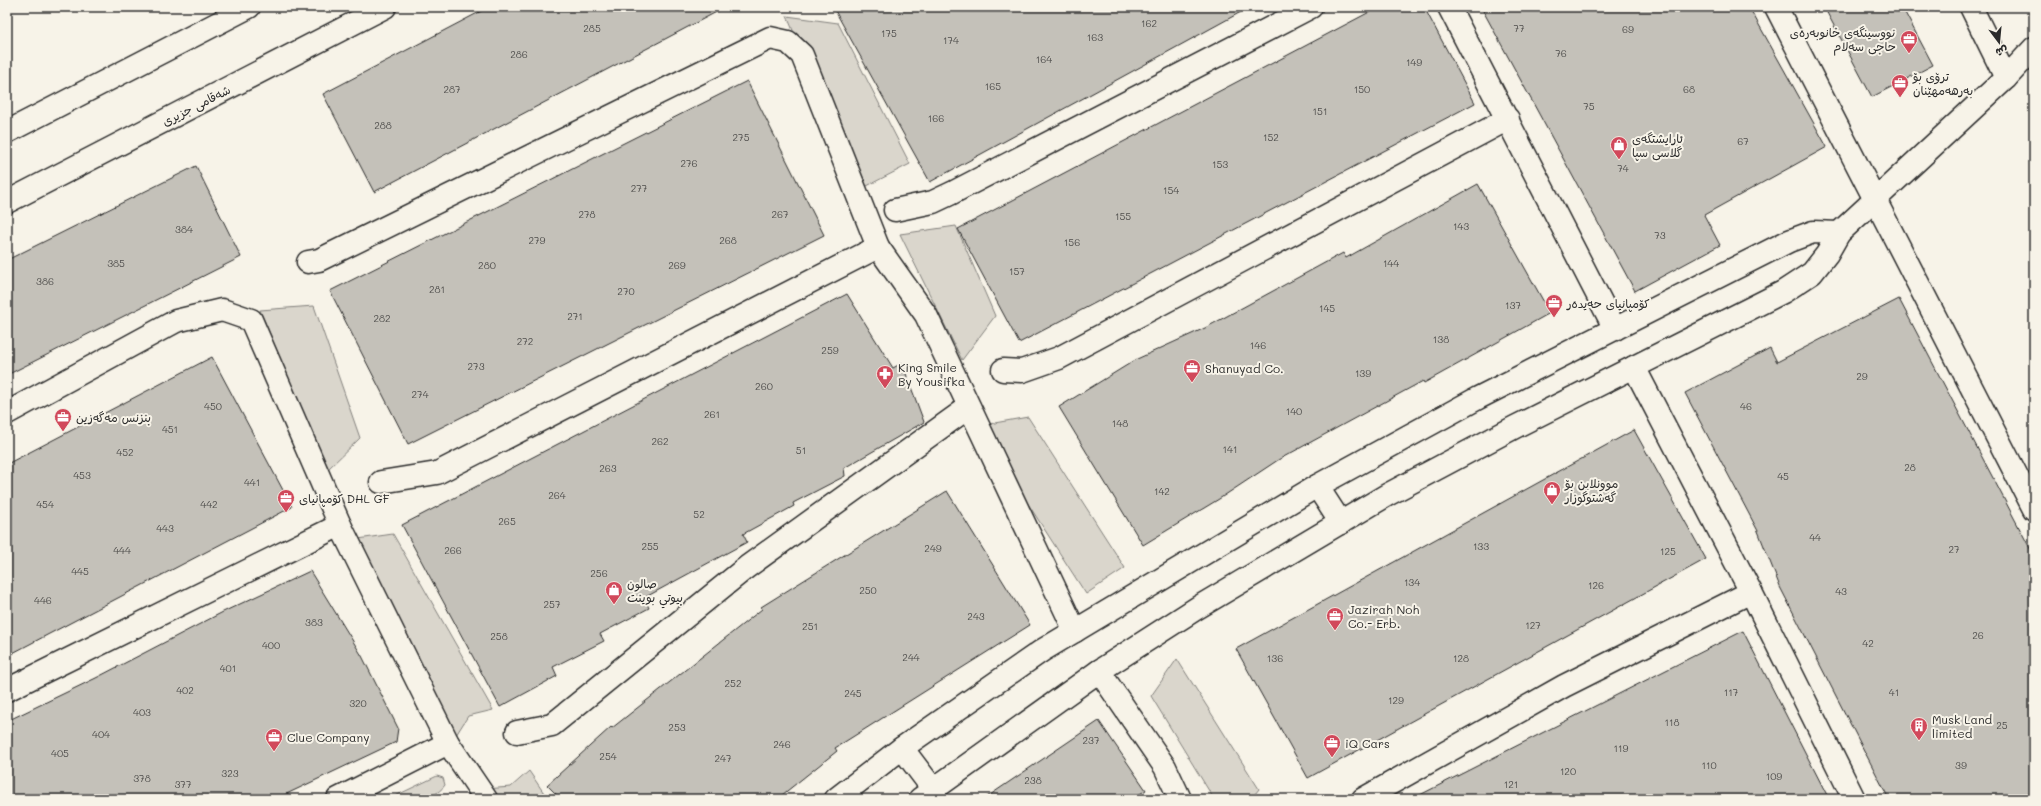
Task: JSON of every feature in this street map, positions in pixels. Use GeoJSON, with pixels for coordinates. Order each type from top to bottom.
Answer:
{"type":"FeatureCollection","features":[{"type":"Feature","properties":{"kind":"street"},"geometry":{"type":"LineString","coordinates":[[7,132],[249,7]]}},
{"type":"Feature","properties":{"kind":"street","name":"شەقامی جزیری"},"geometry":{"type":"LineString","coordinates":[[7,202],[385,7]]}},
{"type":"Feature","properties":{"kind":"street"},"geometry":{"type":"LineString","coordinates":[[895,210],[933,202],[952,193],[1311,7]]}},
{"type":"Feature","properties":{"kind":"street"},"geometry":{"type":"LineString","coordinates":[[1450,7],[1615,329]]}},
{"type":"Feature","properties":{"kind":"street"},"geometry":{"type":"LineString","coordinates":[[1776,7],[2034,509]]}},
{"type":"Feature","properties":{"kind":"street"},"geometry":{"type":"LineString","coordinates":[[1971,7],[2006,78]]}},
{"type":"Feature","properties":{"kind":"street"},"geometry":{"type":"LineString","coordinates":[[308,262],[318,260],[770,38],[788,42],[802,55],[878,247],[926,315],[1075,631]]}},
{"type":"Feature","properties":{"kind":"street"},"geometry":{"type":"LineString","coordinates":[[902,748],[927,794],[1099,671],[1197,608],[1341,523],[1408,484],[1783,292],[1812,273],[1827,254],[1840,233],[2006,78],[2034,48]]}},
{"type":"Feature","properties":{"kind":"street"},"geometry":{"type":"LineString","coordinates":[[1003,370],[1022,371],[1059,358],[1508,119]]}},
{"type":"Feature","properties":{"kind":"street"},"geometry":{"type":"LineString","coordinates":[[836,799],[902,748],[1043,650],[1317,486],[1478,398],[1789,241],[1813,232],[1840,233]]}},
{"type":"Feature","properties":{"kind":"street"},"geometry":{"type":"LineString","coordinates":[[381,482],[437,473],[878,247]]}},
{"type":"Feature","properties":{"kind":"street"},"geometry":{"type":"LineString","coordinates":[[7,413],[176,321],[222,310],[251,320],[340,525],[448,742],[479,797]]}},
{"type":"Feature","properties":{"kind":"street"},"geometry":{"type":"LineString","coordinates":[[1634,367],[1751,592],[1854,799]]}},
{"type":"Feature","properties":{"kind":"street"},"geometry":{"type":"LineString","coordinates":[[517,732],[552,725],[747,567],[969,407]]}},
{"type":"Feature","properties":{"kind":"street"},"geometry":{"type":"LineString","coordinates":[[1317,486],[1341,523]]}},
{"type":"Feature","properties":{"kind":"street"},"geometry":{"type":"LineString","coordinates":[[7,690],[340,525]]}},
{"type":"Feature","properties":{"kind":"street"},"geometry":{"type":"LineString","coordinates":[[1363,799],[1564,686],[1751,592]]}},
{"type":"Feature","properties":{"kind":"street"},"geometry":{"type":"LineString","coordinates":[[1099,671],[1165,767],[1180,799]]}},
{"type":"Feature","properties":{"kind":"street"},"geometry":{"type":"LineString","coordinates":[[338,799],[448,742]]}},
{"type":"Feature","properties":{"kind":"shaded area"},"geometry":{"type":"Polygon","coordinates":[[[787,16],[838,23],[910,164],[859,190],[787,16]]]}},
{"type":"Feature","properties":{"kind":"shaded area"},"geometry":{"type":"Polygon","coordinates":[[[956,226],[995,316],[962,360],[900,234],[956,226]]]}},
{"type":"Feature","properties":{"kind":"shaded area"},"geometry":{"type":"Polygon","coordinates":[[[314,306],[360,438],[327,470],[260,310],[314,306]]]}},
{"type":"Feature","properties":{"kind":"shaded area"},"geometry":{"type":"Polygon","coordinates":[[[1028,417],[1125,568],[1086,594],[978,426],[1028,417]]]}},
{"type":"Feature","properties":{"kind":"shaded area"},"geometry":{"type":"Polygon","coordinates":[[[393,534],[493,710],[468,716],[453,740],[351,540],[393,534]]]}},
{"type":"Feature","properties":{"kind":"shaded area"},"geometry":{"type":"Polygon","coordinates":[[[1177,659],[1259,789],[1251,799],[1214,799],[1151,696],[1177,659]]]}},
{"type":"Feature","properties":{"kind":"shaded area"},"geometry":{"type":"Polygon","coordinates":[[[529,771],[548,799],[491,799],[485,789],[511,787],[529,771]]]}},
{"type":"Feature","properties":{"kind":"shaded area"},"geometry":{"type":"Polygon","coordinates":[[[437,776],[443,778],[445,785],[440,791],[433,795],[419,799],[389,799],[437,776]]]}},
{"type":"Feature","properties":{"kind":"building"},"geometry":{"type":"Polygon","coordinates":[[[489,7],[726,7],[374,192],[323,94],[489,7]]]}},
{"type":"Feature","properties":{"kind":"building"},"geometry":{"type":"Polygon","coordinates":[[[833,7],[1250,7],[930,182],[833,7]]]}},
{"type":"Feature","properties":{"kind":"building"},"geometry":{"type":"Polygon","coordinates":[[[1379,7],[1424,7],[1475,103],[1019,343],[958,229],[1379,7]]]}},
{"type":"Feature","properties":{"kind":"building"},"geometry":{"type":"Polygon","coordinates":[[[1481,7],[1749,7],[1827,147],[1704,215],[1720,245],[1635,291],[1481,7]]]}},
{"type":"Feature","properties":{"kind":"building"},"geometry":{"type":"Polygon","coordinates":[[[1824,7],[1902,7],[1933,65],[1872,97],[1824,7]]]}},
{"type":"Feature","properties":{"kind":"building"},"geometry":{"type":"Polygon","coordinates":[[[747,81],[824,235],[408,444],[330,291],[747,81]]]}},
{"type":"Feature","properties":{"kind":"building"},"geometry":{"type":"Polygon","coordinates":[[[196,166],[241,257],[7,375],[7,260],[196,166]]]}},
{"type":"Feature","properties":{"kind":"building"},"geometry":{"type":"Polygon","coordinates":[[[1478,184],[1550,313],[1424,383],[1423,381],[1278,460],[1219,499],[1143,545],[1059,407],[1137,359],[1205,328],[1343,253],[1346,258],[1478,184]]]}},
{"type":"Feature","properties":{"kind":"building"},"geometry":{"type":"Polygon","coordinates":[[[847,294],[893,368],[902,363],[924,422],[844,468],[845,476],[793,503],[794,506],[743,534],[747,542],[644,598],[649,608],[600,634],[604,641],[553,667],[557,676],[500,707],[402,525],[847,294]]]}},
{"type":"Feature","properties":{"kind":"building"},"geometry":{"type":"Polygon","coordinates":[[[1899,299],[2034,556],[2034,799],[1889,799],[1780,587],[1758,531],[1685,393],[1770,348],[1777,362],[1899,299]]]}},
{"type":"Feature","properties":{"kind":"building"},"geometry":{"type":"Polygon","coordinates":[[[212,357],[292,507],[7,656],[7,464],[212,357]]]}},
{"type":"Feature","properties":{"kind":"building"},"geometry":{"type":"Polygon","coordinates":[[[1634,430],[1706,559],[1308,778],[1236,649],[1634,430]]]}},
{"type":"Feature","properties":{"kind":"building"},"geometry":{"type":"Polygon","coordinates":[[[947,491],[1030,625],[835,748],[837,751],[777,799],[561,799],[547,785],[611,727],[612,728],[762,609],[761,607],[947,491]]]}},
{"type":"Feature","properties":{"kind":"building"},"geometry":{"type":"Polygon","coordinates":[[[310,571],[362,656],[398,728],[396,742],[276,799],[7,799],[7,721],[96,678],[223,612],[310,571]]]}},
{"type":"Feature","properties":{"kind":"building"},"geometry":{"type":"Polygon","coordinates":[[[1743,631],[1829,799],[1412,799],[1674,666],[1743,631]]]}},
{"type":"Feature","properties":{"kind":"building"},"geometry":{"type":"Polygon","coordinates":[[[1099,721],[1146,790],[1132,799],[984,799],[1099,721]]]}},
{"type":"Feature","properties":{"kind":"place","name":"نووسینگەی خانوبەرەی حاجی سەلام"},"geometry":{"type":"Point","coordinates":[1909,54]}},
{"type":"Feature","properties":{"kind":"place","name":"ترۆی بۆ بەرهەمهێنان"},"geometry":{"type":"Point","coordinates":[1900,98]}},
{"type":"Feature","properties":{"kind":"place","name":"ئارایشتگەی گلاسی سپا"},"geometry":{"type":"Point","coordinates":[1619,160]}},
{"type":"Feature","properties":{"kind":"place","name":"کۆمپانیای حەیدەر"},"geometry":{"type":"Point","coordinates":[1554,318]}},
{"type":"Feature","properties":{"kind":"place","name":"Shanuyad Co."},"geometry":{"type":"Point","coordinates":[1192,383]}},
{"type":"Feature","properties":{"kind":"place","name":"King Smile By Yousifka"},"geometry":{"type":"Point","coordinates":[885,389]}},
{"type":"Feature","properties":{"kind":"place","name":"بنزنس مەگەزین"},"geometry":{"type":"Point","coordinates":[63,432]}},
{"type":"Feature","properties":{"kind":"place","name":"موونلاین بۆ گەشتوگوزار"},"geometry":{"type":"Point","coordinates":[1552,505]}},
{"type":"Feature","properties":{"kind":"place","name":"کۆمپانیای DHL GF"},"geometry":{"type":"Point","coordinates":[286,513]}},
{"type":"Feature","properties":{"kind":"place","name":"صالون بيوتي بوينت"},"geometry":{"type":"Point","coordinates":[614,605]}},
{"type":"Feature","properties":{"kind":"place","name":"Jazirah Noh Co.- Erb."},"geometry":{"type":"Point","coordinates":[1335,631]}},
{"type":"Feature","properties":{"kind":"place","name":"Musk Land limited"},"geometry":{"type":"Point","coordinates":[1919,741]}},
{"type":"Feature","properties":{"kind":"place","name":"Clue Company"},"geometry":{"type":"Point","coordinates":[274,752]}},
{"type":"Feature","properties":{"kind":"place","name":"iQ Cars"},"geometry":{"type":"Point","coordinates":[1332,758]}}]}
